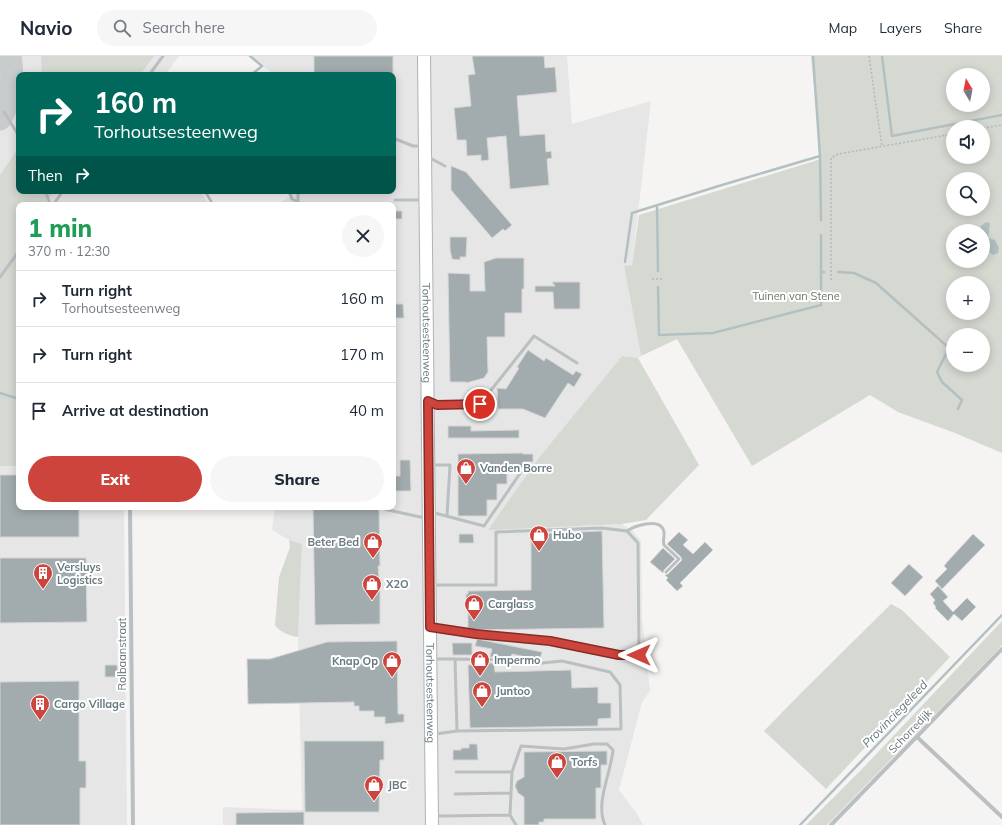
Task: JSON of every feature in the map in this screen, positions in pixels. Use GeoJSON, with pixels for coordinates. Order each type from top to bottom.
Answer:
{"type":"FeatureCollection","features":[{"type":"Feature","properties":{"kind":"main road","name":"Torhoutsesteenweg"},"geometry":{"type":"LineString","coordinates":[[424,56],[432,819]]}},
{"type":"Feature","properties":{"kind":"street","name":"Rolbaanstraat"},"geometry":{"type":"LineString","coordinates":[[130,510],[132,825]]}},
{"type":"Feature","properties":{"kind":"street","name":"Schorredijk"},"geometry":{"type":"LineString","coordinates":[[831,825],[1002,649]]}},
{"type":"Feature","properties":{"kind":"street"},"geometry":{"type":"LineString","coordinates":[[917,737],[1002,818]]}},
{"type":"Feature","properties":{"kind":"lane"},"geometry":{"type":"LineString","coordinates":[[151,72],[163,56]]}},
{"type":"Feature","properties":{"kind":"lane"},"geometry":{"type":"LineString","coordinates":[[4,112],[16,131]]}},
{"type":"Feature","properties":{"kind":"lane"},"geometry":{"type":"LineString","coordinates":[[396,139],[425,151],[445,166]]}},
{"type":"Feature","properties":{"kind":"lane"},"geometry":{"type":"LineString","coordinates":[[290,194],[292,199],[296,202]]}},
{"type":"Feature","properties":{"kind":"lane"},"geometry":{"type":"LineString","coordinates":[[395,200],[425,200]]}},
{"type":"Feature","properties":{"kind":"lane"},"geometry":{"type":"LineString","coordinates":[[0,277],[16,255]]}},
{"type":"Feature","properties":{"kind":"lane"},"geometry":{"type":"LineString","coordinates":[[428,401],[437,405],[480,404],[534,336],[577,362]]}},
{"type":"Feature","properties":{"kind":"lane"},"geometry":{"type":"LineString","coordinates":[[429,465],[450,465],[447,516]]}},
{"type":"Feature","properties":{"kind":"lane"},"geometry":{"type":"LineString","coordinates":[[391,510],[412,516],[447,516],[484,526],[521,472]]}},
{"type":"Feature","properties":{"kind":"lane"},"geometry":{"type":"LineString","coordinates":[[430,585],[496,585],[496,532],[602,528],[627,531],[633,527],[648,524],[660,525],[664,532],[664,545],[679,559],[666,572]]}},
{"type":"Feature","properties":{"kind":"lane"},"geometry":{"type":"LineString","coordinates":[[430,627],[476,634],[550,641],[619,655],[639,655],[638,543],[627,531]]}},
{"type":"Feature","properties":{"kind":"lane"},"geometry":{"type":"LineString","coordinates":[[430,659],[510,660],[542,663],[562,661],[610,672],[620,685],[621,729],[457,731],[431,734]]}},
{"type":"Feature","properties":{"kind":"lane"},"geometry":{"type":"LineString","coordinates":[[455,659],[457,731]]}},
{"type":"Feature","properties":{"kind":"lane"},"geometry":{"type":"LineString","coordinates":[[516,825],[510,815],[510,793],[512,772],[521,746],[564,749],[594,744],[607,744],[613,750],[602,802],[602,819],[605,825]]}},
{"type":"Feature","properties":{"kind":"lane"},"geometry":{"type":"LineString","coordinates":[[456,772],[512,772]]}},
{"type":"Feature","properties":{"kind":"lane"},"geometry":{"type":"LineString","coordinates":[[455,794],[510,793]]}},
{"type":"Feature","properties":{"kind":"lane"},"geometry":{"type":"LineString","coordinates":[[432,819],[442,816],[510,815]]}},
{"type":"Feature","properties":{"kind":"path"},"geometry":{"type":"LineString","coordinates":[[869,56],[882,147]]}},
{"type":"Feature","properties":{"kind":"path"},"geometry":{"type":"LineString","coordinates":[[990,127],[1002,125]]}},
{"type":"Feature","properties":{"kind":"path"},"geometry":{"type":"LineString","coordinates":[[831,280],[831,158],[838,154],[946,135]]}},
{"type":"Feature","properties":{"kind":"path"},"geometry":{"type":"LineString","coordinates":[[652,279],[664,279]]}},
{"type":"Feature","properties":{"kind":"shaded area"},"geometry":{"type":"Polygon","coordinates":[[[0,56],[179,56],[167,72],[16,72],[16,194],[202,194],[207,202],[16,202],[16,510],[124,510],[127,825],[0,825],[0,56]]]}},
{"type":"Feature","properties":{"kind":"shaded area"},"geometry":{"type":"Polygon","coordinates":[[[250,56],[567,56],[572,124],[651,101],[632,265],[624,266],[641,356],[638,358],[622,356],[537,460],[489,529],[622,524],[633,531],[641,541],[642,618],[650,691],[642,702],[619,790],[637,814],[643,825],[223,825],[223,807],[302,810],[298,637],[302,544],[289,540],[272,530],[275,510],[396,510],[396,202],[281,202],[292,194],[396,194],[396,72],[271,72],[250,56]]]}},
{"type":"Feature","properties":{"kind":"shaded area"},"geometry":{"type":"Polygon","coordinates":[[[990,239],[995,240],[999,248],[998,253],[993,255],[990,253],[990,239]]]}},
{"type":"Feature","properties":{"kind":"green space"},"geometry":{"type":"Polygon","coordinates":[[[41,56],[154,56],[142,72],[42,72],[41,56]]]}},
{"type":"Feature","properties":{"kind":"green space","name":"Tuinen van Stene"},"geometry":{"type":"Polygon","coordinates":[[[811,56],[1002,56],[1002,453],[955,433],[898,412],[870,395],[752,466],[677,339],[641,356],[624,266],[632,265],[639,215],[821,159],[811,56]]]}},
{"type":"Feature","properties":{"kind":"green space"},"geometry":{"type":"Polygon","coordinates":[[[16,151],[16,194],[52,194],[46,202],[16,202],[16,466],[0,466],[0,175],[16,151]]]}},
{"type":"Feature","properties":{"kind":"green space"},"geometry":{"type":"Polygon","coordinates":[[[622,356],[638,358],[699,465],[646,520],[622,524],[488,530],[537,460],[622,356]]]}},
{"type":"Feature","properties":{"kind":"green space"},"geometry":{"type":"Polygon","coordinates":[[[289,540],[302,544],[298,637],[291,636],[279,630],[275,625],[279,577],[290,547],[289,540]]]}},
{"type":"Feature","properties":{"kind":"green space"},"geometry":{"type":"Polygon","coordinates":[[[891,604],[902,610],[950,657],[826,789],[764,731],[891,604]]]}},
{"type":"Feature","properties":{"kind":"green space"},"geometry":{"type":"Polygon","coordinates":[[[1002,621],[1002,645],[987,661],[827,825],[806,825],[862,769],[1002,621]]]}},
{"type":"Feature","properties":{"kind":"building"},"geometry":{"type":"Polygon","coordinates":[[[314,56],[393,56],[393,72],[314,72],[314,56]]]}},
{"type":"Feature","properties":{"kind":"building"},"geometry":{"type":"Polygon","coordinates":[[[472,56],[544,56],[545,68],[555,67],[557,92],[517,96],[520,136],[545,134],[546,152],[551,151],[552,158],[547,159],[549,185],[510,189],[506,136],[487,138],[489,160],[481,161],[481,155],[467,156],[466,140],[457,140],[454,108],[471,106],[468,75],[475,74],[472,56]]]}},
{"type":"Feature","properties":{"kind":"building"},"geometry":{"type":"Polygon","coordinates":[[[451,166],[466,172],[512,225],[505,231],[503,229],[492,238],[451,190],[451,166]]]}},
{"type":"Feature","properties":{"kind":"building"},"geometry":{"type":"Polygon","coordinates":[[[396,211],[402,211],[402,219],[396,219],[396,211]]]}},
{"type":"Feature","properties":{"kind":"building"},"geometry":{"type":"Polygon","coordinates":[[[450,237],[467,237],[466,257],[460,257],[460,260],[452,259],[450,237]]]}},
{"type":"Feature","properties":{"kind":"building"},"geometry":{"type":"Polygon","coordinates":[[[496,258],[524,258],[522,313],[505,313],[505,337],[487,337],[488,372],[484,378],[466,383],[450,382],[448,273],[470,274],[470,291],[485,291],[484,262],[496,258]]]}},
{"type":"Feature","properties":{"kind":"building"},"geometry":{"type":"Polygon","coordinates":[[[552,282],[580,282],[580,309],[554,309],[553,292],[535,292],[535,286],[555,286],[552,282]]]}},
{"type":"Feature","properties":{"kind":"building"},"geometry":{"type":"Polygon","coordinates":[[[396,304],[403,304],[404,318],[396,318],[396,304]]]}},
{"type":"Feature","properties":{"kind":"building"},"geometry":{"type":"Polygon","coordinates":[[[528,350],[544,361],[546,358],[573,375],[576,371],[582,374],[574,387],[568,383],[545,418],[523,409],[498,409],[497,388],[506,389],[519,368],[517,367],[528,350]]]}},
{"type":"Feature","properties":{"kind":"building"},"geometry":{"type":"Polygon","coordinates":[[[448,426],[471,426],[471,431],[519,430],[519,438],[448,438],[448,426]]]}},
{"type":"Feature","properties":{"kind":"building"},"geometry":{"type":"Polygon","coordinates":[[[458,454],[533,454],[533,462],[523,462],[523,468],[507,468],[507,484],[497,484],[497,500],[487,500],[487,516],[458,516],[458,454]]]}},
{"type":"Feature","properties":{"kind":"building"},"geometry":{"type":"Polygon","coordinates":[[[400,460],[410,460],[411,491],[396,491],[396,476],[400,476],[400,460]]]}},
{"type":"Feature","properties":{"kind":"building"},"geometry":{"type":"Polygon","coordinates":[[[0,475],[16,475],[16,510],[79,510],[79,537],[0,537],[0,475]]]}},
{"type":"Feature","properties":{"kind":"building"},"geometry":{"type":"Polygon","coordinates":[[[313,510],[379,510],[380,566],[378,566],[380,579],[380,624],[315,625],[313,510]]]}},
{"type":"Feature","properties":{"kind":"building"},"geometry":{"type":"Polygon","coordinates":[[[602,531],[604,628],[468,630],[468,608],[466,608],[466,594],[468,594],[468,591],[531,590],[531,534],[602,531]]]}},
{"type":"Feature","properties":{"kind":"building"},"geometry":{"type":"Polygon","coordinates":[[[679,532],[688,540],[683,545],[693,554],[705,542],[713,550],[680,583],[683,586],[677,591],[666,580],[668,578],[665,575],[668,574],[682,560],[681,557],[667,544],[679,532]]]}},
{"type":"Feature","properties":{"kind":"building"},"geometry":{"type":"Polygon","coordinates":[[[459,534],[473,534],[474,543],[459,543],[459,534]]]}},
{"type":"Feature","properties":{"kind":"building"},"geometry":{"type":"Polygon","coordinates":[[[973,534],[985,545],[942,589],[935,581],[947,569],[944,566],[948,561],[973,534]]]}},
{"type":"Feature","properties":{"kind":"building"},"geometry":{"type":"Polygon","coordinates":[[[663,548],[675,559],[663,573],[650,562],[663,548]]]}},
{"type":"Feature","properties":{"kind":"building","name":"Versluys Logistics"},"geometry":{"type":"Polygon","coordinates":[[[0,558],[86,558],[87,622],[0,623],[0,558]]]}},
{"type":"Feature","properties":{"kind":"building"},"geometry":{"type":"Polygon","coordinates":[[[909,564],[923,577],[905,596],[891,583],[909,564]]]}},
{"type":"Feature","properties":{"kind":"building"},"geometry":{"type":"Polygon","coordinates":[[[938,586],[948,597],[943,601],[953,612],[967,598],[976,607],[962,621],[954,614],[948,621],[935,608],[936,607],[933,603],[935,600],[930,594],[938,586]]]}},
{"type":"Feature","properties":{"kind":"building"},"geometry":{"type":"Polygon","coordinates":[[[477,639],[542,652],[540,660],[512,654],[511,657],[490,657],[492,649],[475,646],[477,639]]]}},
{"type":"Feature","properties":{"kind":"building"},"geometry":{"type":"Polygon","coordinates":[[[397,641],[398,714],[404,714],[404,722],[385,724],[385,717],[374,717],[374,711],[359,711],[359,706],[354,706],[354,702],[248,704],[247,659],[270,659],[327,642],[397,641]]]}},
{"type":"Feature","properties":{"kind":"building"},"geometry":{"type":"Polygon","coordinates":[[[452,643],[472,643],[472,655],[453,655],[452,643]]]}},
{"type":"Feature","properties":{"kind":"building"},"geometry":{"type":"Polygon","coordinates":[[[494,663],[495,672],[571,670],[572,688],[598,687],[598,703],[611,703],[611,718],[598,719],[598,726],[470,728],[468,665],[494,663]]]}},
{"type":"Feature","properties":{"kind":"building"},"geometry":{"type":"Polygon","coordinates":[[[105,665],[117,665],[118,677],[105,677],[105,665]]]}},
{"type":"Feature","properties":{"kind":"building","name":"Cargo Village"},"geometry":{"type":"Polygon","coordinates":[[[79,681],[79,761],[86,761],[86,788],[80,788],[80,825],[0,825],[0,682],[79,681]]]}},
{"type":"Feature","properties":{"kind":"building"},"geometry":{"type":"Polygon","coordinates":[[[304,741],[384,741],[384,760],[380,760],[379,812],[305,812],[304,741]]]}},
{"type":"Feature","properties":{"kind":"building"},"geometry":{"type":"Polygon","coordinates":[[[469,744],[477,744],[478,760],[453,760],[453,750],[469,748],[469,744]]]}},
{"type":"Feature","properties":{"kind":"building"},"geometry":{"type":"Polygon","coordinates":[[[607,751],[607,765],[601,765],[601,788],[596,788],[596,819],[544,819],[544,822],[539,822],[539,825],[524,825],[524,797],[518,793],[515,786],[517,781],[524,777],[524,752],[607,751]]]}},
{"type":"Feature","properties":{"kind":"building"},"geometry":{"type":"Polygon","coordinates":[[[304,812],[304,825],[236,825],[236,813],[304,812]]]}},
{"type":"Feature","properties":{"kind":"waterway"},"geometry":{"type":"LineString","coordinates":[[250,56],[262,66],[255,72]]}},
{"type":"Feature","properties":{"kind":"waterway"},"geometry":{"type":"LineString","coordinates":[[625,262],[632,213],[820,156],[813,56]]}},
{"type":"Feature","properties":{"kind":"waterway"},"geometry":{"type":"LineString","coordinates":[[882,56],[892,136],[1002,115]]}},
{"type":"Feature","properties":{"kind":"waterway"},"geometry":{"type":"LineString","coordinates":[[820,156],[821,220]]}},
{"type":"Feature","properties":{"kind":"waterway"},"geometry":{"type":"LineString","coordinates":[[207,194],[211,202]]}},
{"type":"Feature","properties":{"kind":"waterway"},"geometry":{"type":"LineString","coordinates":[[657,206],[658,271]]}},
{"type":"Feature","properties":{"kind":"waterway"},"geometry":{"type":"LineString","coordinates":[[821,235],[821,272]]}},
{"type":"Feature","properties":{"kind":"waterway"},"geometry":{"type":"LineString","coordinates":[[658,287],[659,335],[713,333],[821,305],[821,272],[824,272]]}},
{"type":"Feature","properties":{"kind":"waterway"},"geometry":{"type":"LineString","coordinates":[[838,272],[854,273],[876,283],[949,348],[937,372],[942,382],[962,400],[958,409]]}},
{"type":"Feature","properties":{"kind":"waterway"},"geometry":{"type":"LineString","coordinates":[[0,393],[16,398]]}},
{"type":"Feature","properties":{"kind":"waterway","name":"Provinciegeleed"},"geometry":{"type":"LineString","coordinates":[[800,825],[1002,615]]}},
{"type":"Feature","properties":{"kind":"taxiway"},"geometry":{"type":"LineString","coordinates":[[0,119],[7,105],[11,89],[12,72],[10,56]]}},
{"type":"Feature","properties":{"kind":"place","name":"Vanden Borre"},"geometry":{"type":"Point","coordinates":[466,485]}},
{"type":"Feature","properties":{"kind":"place","name":"Hubo"},"geometry":{"type":"Point","coordinates":[539,552]}},
{"type":"Feature","properties":{"kind":"place","name":"Beter Bed"},"geometry":{"type":"Point","coordinates":[373,559]}},
{"type":"Feature","properties":{"kind":"place","name":"Versluys Logistics"},"geometry":{"type":"Point","coordinates":[43,590]}},
{"type":"Feature","properties":{"kind":"place","name":"X2O"},"geometry":{"type":"Point","coordinates":[372,601]}},
{"type":"Feature","properties":{"kind":"place","name":"Carglass"},"geometry":{"type":"Point","coordinates":[474,621]}},
{"type":"Feature","properties":{"kind":"place","name":"Impermo"},"geometry":{"type":"Point","coordinates":[480,677]}},
{"type":"Feature","properties":{"kind":"place","name":"Knap Op"},"geometry":{"type":"Point","coordinates":[392,678]}},
{"type":"Feature","properties":{"kind":"place","name":"Juntoo"},"geometry":{"type":"Point","coordinates":[482,708]}},
{"type":"Feature","properties":{"kind":"place","name":"Cargo Village"},"geometry":{"type":"Point","coordinates":[40,721]}},
{"type":"Feature","properties":{"kind":"place","name":"Torfs"},"geometry":{"type":"Point","coordinates":[557,779]}},
{"type":"Feature","properties":{"kind":"place","name":"JBC"},"geometry":{"type":"Point","coordinates":[374,802]}},
{"type":"Feature","properties":{"kind":"route"},"geometry":{"type":"LineString","coordinates":[[480,404],[437,405],[428,401],[430,627],[476,634],[550,641],[619,655],[639,655]]}}]}
